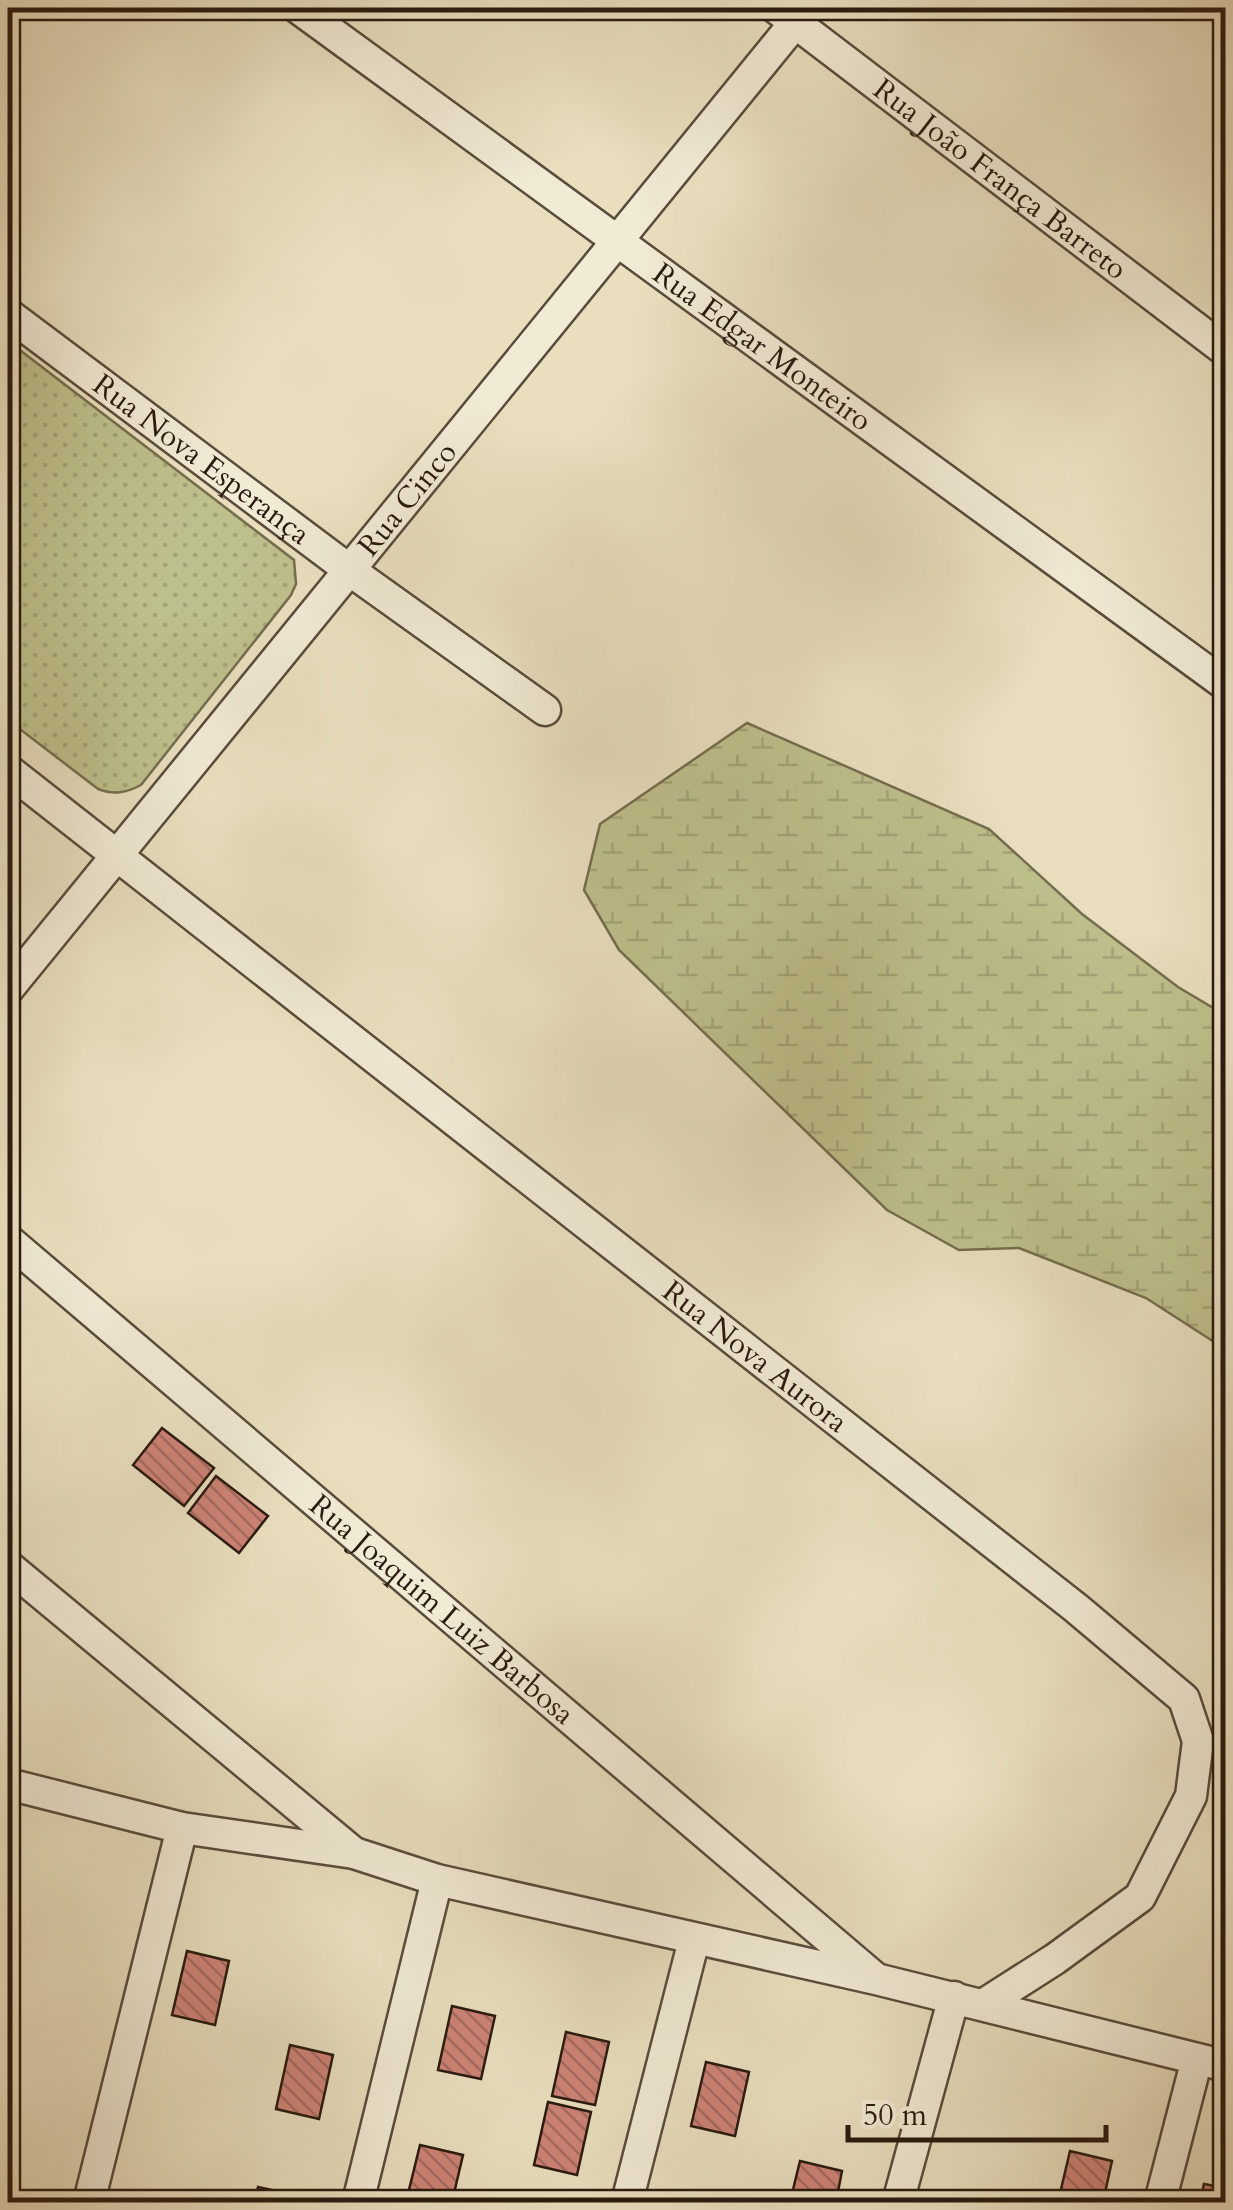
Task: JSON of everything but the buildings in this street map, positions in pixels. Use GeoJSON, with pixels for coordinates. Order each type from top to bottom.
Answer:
{"type":"FeatureCollection","features":[{"type":"Feature","properties":{"kind":"street","name":"Rua Edgar Monteiro"},"geometry":{"type":"LineString","coordinates":[[298,8],[1226,685]]}},
{"type":"Feature","properties":{"kind":"street","name":"Rua Cinco"},"geometry":{"type":"LineString","coordinates":[[8,988],[615,241],[793,12]]}},
{"type":"Feature","properties":{"kind":"street","name":"Rua João França Barreto"},"geometry":{"type":"LineString","coordinates":[[793,12],[1226,351]]}},
{"type":"Feature","properties":{"kind":"street","name":"Rua Nova Esperança"},"geometry":{"type":"LineString","coordinates":[[8,314],[348,569],[546,710]]}},
{"type":"Feature","properties":{"kind":"street","name":"Rua Nova Aurora"},"geometry":{"type":"LineString","coordinates":[[8,770],[1076,1608],[1184,1699],[1198,1741],[1191,1796],[1140,1897],[1054,1959],[969,2001]]}},
{"type":"Feature","properties":{"kind":"street","name":"Rua Joaquim Luiz Barbosa"},"geometry":{"type":"LineString","coordinates":[[8,1240],[876,1979]]}},
{"type":"Feature","properties":{"kind":"street"},"geometry":{"type":"LineString","coordinates":[[8,1566],[354,1853]]}},
{"type":"Feature","properties":{"kind":"street"},"geometry":{"type":"LineString","coordinates":[[8,1784],[182,1828],[354,1853],[437,1880],[876,1979],[1211,2062],[1160,2202]]}},
{"type":"Feature","properties":{"kind":"street"},"geometry":{"type":"LineString","coordinates":[[89,2202],[182,1828]]}},
{"type":"Feature","properties":{"kind":"street"},"geometry":{"type":"LineString","coordinates":[[358,2202],[437,1880]]}},
{"type":"Feature","properties":{"kind":"street"},"geometry":{"type":"LineString","coordinates":[[627,2202],[694,1940]]}},
{"type":"Feature","properties":{"kind":"street"},"geometry":{"type":"LineString","coordinates":[[898,2202],[969,2001]]}},
{"type":"Feature","properties":{"kind":"green space"},"geometry":{"type":"Polygon","coordinates":[[[8,341],[294,560],[296,584],[291,595],[141,785],[125,791],[98,789],[8,720],[8,341]]]}},
{"type":"Feature","properties":{"kind":"green space"},"geometry":{"type":"Polygon","coordinates":[[[747,723],[989,829],[1082,914],[1178,987],[1225,1015],[1225,1349],[1146,1298],[1019,1248],[959,1250],[887,1210],[619,950],[584,890],[600,824],[747,723]]]}}]}
